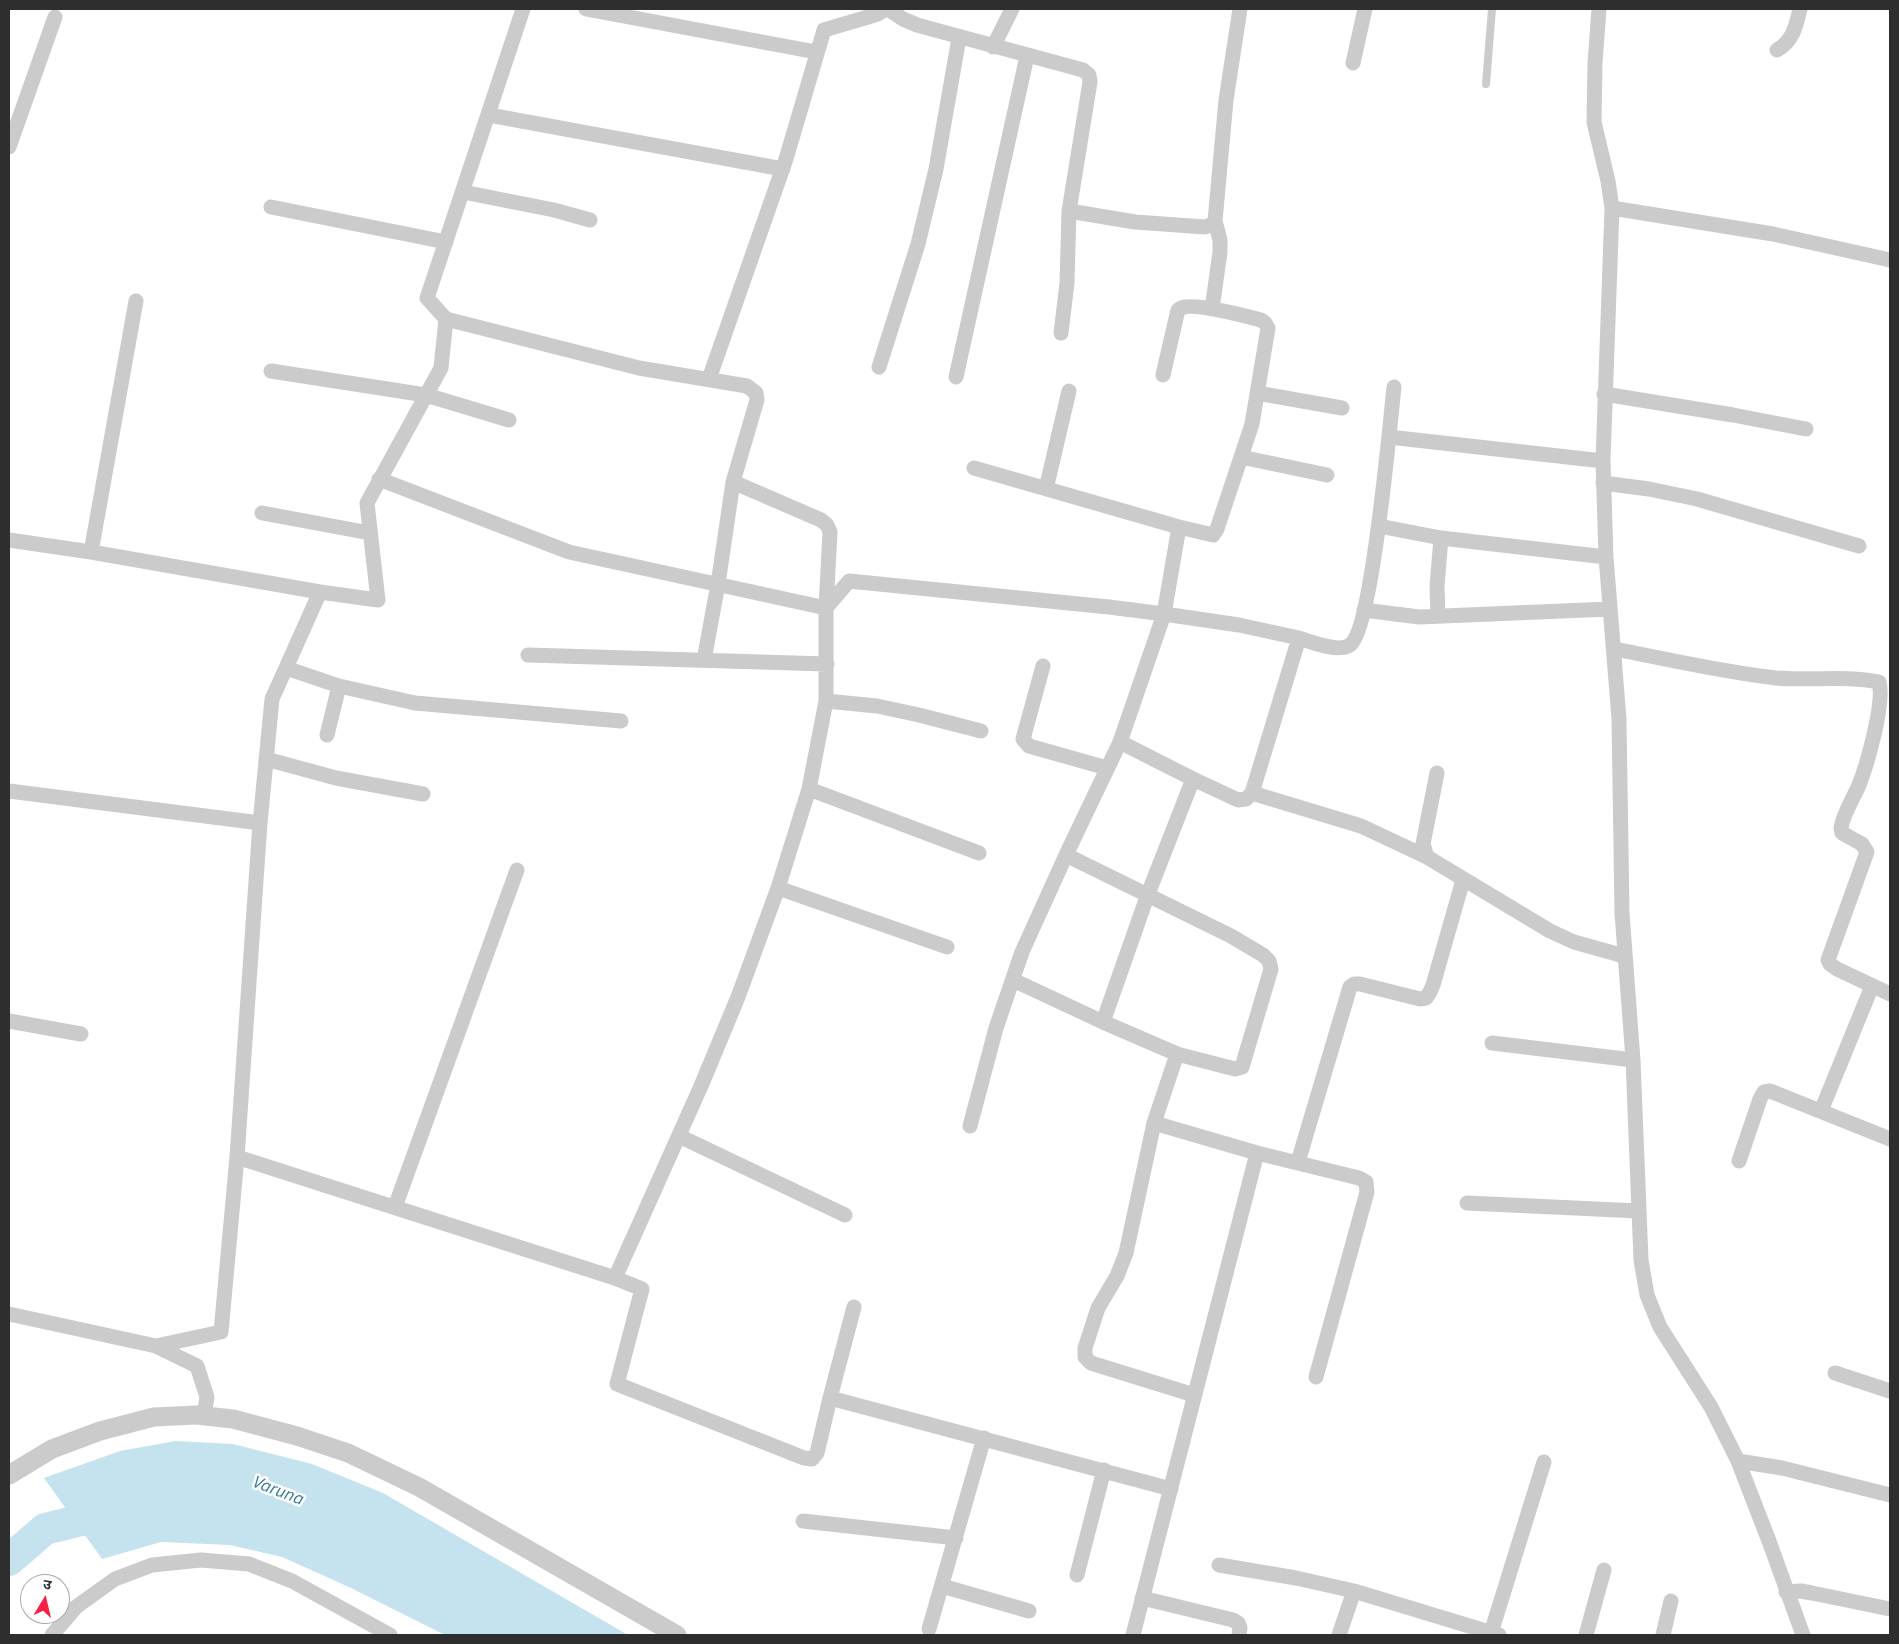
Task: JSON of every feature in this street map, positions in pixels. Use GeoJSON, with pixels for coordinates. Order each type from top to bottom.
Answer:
{"type":"FeatureCollection","features":[{"type":"Feature","properties":{"kind":"street"},"geometry":{"type":"LineString","coordinates":[[523,9],[427,298],[446,319],[639,368],[747,386],[753,389],[757,396],[733,482],[718,584],[704,660]]}},
{"type":"Feature","properties":{"kind":"street"},"geometry":{"type":"LineString","coordinates":[[586,9],[816,52]]}},
{"type":"Feature","properties":{"kind":"street"},"geometry":{"type":"LineString","coordinates":[[709,380],[783,169],[824,30],[878,14],[887,9],[917,25],[959,38],[1083,70],[1089,75],[1090,82],[1070,211],[1067,283],[1062,333]]}},
{"type":"Feature","properties":{"kind":"street"},"geometry":{"type":"LineString","coordinates":[[993,47],[1012,9]]}},
{"type":"Feature","properties":{"kind":"street"},"geometry":{"type":"LineString","coordinates":[[1212,309],[1220,252],[1220,240],[1215,221],[1226,100],[1240,9]]}},
{"type":"Feature","properties":{"kind":"street"},"geometry":{"type":"LineString","coordinates":[[1354,63],[1365,9]]}},
{"type":"Feature","properties":{"kind":"street"},"geometry":{"type":"LineString","coordinates":[[1599,9],[1595,62],[1594,122],[1608,181],[1612,208],[1602,461],[1606,557],[1619,719],[1624,956],[1633,1060],[1641,1260],[1646,1296],[1660,1327],[1711,1407],[1738,1461],[1803,1635]]}},
{"type":"Feature","properties":{"kind":"street"},"geometry":{"type":"LineString","coordinates":[[1777,50],[1786,45],[1792,36],[1800,9]]}},
{"type":"Feature","properties":{"kind":"street"},"geometry":{"type":"LineString","coordinates":[[9,148],[54,17]]}},
{"type":"Feature","properties":{"kind":"street"},"geometry":{"type":"LineString","coordinates":[[879,367],[918,244],[936,169],[959,38]]}},
{"type":"Feature","properties":{"kind":"street"},"geometry":{"type":"LineString","coordinates":[[956,377],[1027,56]]}},
{"type":"Feature","properties":{"kind":"street"},"geometry":{"type":"LineString","coordinates":[[489,115],[783,169]]}},
{"type":"Feature","properties":{"kind":"street"},"geometry":{"type":"LineString","coordinates":[[463,192],[554,210],[590,220]]}},
{"type":"Feature","properties":{"kind":"street"},"geometry":{"type":"LineString","coordinates":[[271,207],[446,242]]}},
{"type":"Feature","properties":{"kind":"street"},"geometry":{"type":"LineString","coordinates":[[1612,208],[1773,234],[1890,260]]}},
{"type":"Feature","properties":{"kind":"street"},"geometry":{"type":"LineString","coordinates":[[1070,211],[1135,222],[1205,227],[1211,226],[1215,221]]}},
{"type":"Feature","properties":{"kind":"street"},"geometry":{"type":"LineString","coordinates":[[91,552],[136,302]]}},
{"type":"Feature","properties":{"kind":"street"},"geometry":{"type":"LineString","coordinates":[[974,468],[1212,535],[1215,533],[1252,424],[1268,328],[1265,322],[1261,320],[1212,309],[1183,307],[1179,309],[1162,374]]}},
{"type":"Feature","properties":{"kind":"street"},"geometry":{"type":"LineString","coordinates":[[9,540],[378,600],[366,503],[441,368],[446,319]]}},
{"type":"Feature","properties":{"kind":"street"},"geometry":{"type":"LineString","coordinates":[[271,371],[426,395],[509,420]]}},
{"type":"Feature","properties":{"kind":"street"},"geometry":{"type":"LineString","coordinates":[[826,608],[848,581],[1164,614],[1240,625],[1333,647],[1345,648],[1352,644],[1357,636],[1364,610],[1379,526],[1394,387]]}},
{"type":"Feature","properties":{"kind":"street"},"geometry":{"type":"LineString","coordinates":[[1046,489],[1069,391]]}},
{"type":"Feature","properties":{"kind":"street"},"geometry":{"type":"LineString","coordinates":[[1257,393],[1342,408]]}},
{"type":"Feature","properties":{"kind":"street"},"geometry":{"type":"LineString","coordinates":[[1604,394],[1806,429]]}},
{"type":"Feature","properties":{"kind":"street"},"geometry":{"type":"LineString","coordinates":[[1389,437],[1602,461]]}},
{"type":"Feature","properties":{"kind":"street"},"geometry":{"type":"LineString","coordinates":[[1241,457],[1327,475]]}},
{"type":"Feature","properties":{"kind":"street"},"geometry":{"type":"LineString","coordinates":[[380,480],[569,552],[826,608]]}},
{"type":"Feature","properties":{"kind":"street"},"geometry":{"type":"LineString","coordinates":[[615,1278],[738,997],[778,888],[809,790],[826,701],[826,608],[830,532],[821,520],[733,482]]}},
{"type":"Feature","properties":{"kind":"street"},"geometry":{"type":"LineString","coordinates":[[1603,484],[1649,489],[1697,499],[1859,546]]}},
{"type":"Feature","properties":{"kind":"street"},"geometry":{"type":"LineString","coordinates":[[262,513],[370,533]]}},
{"type":"Feature","properties":{"kind":"street"},"geometry":{"type":"LineString","coordinates":[[1379,526],[1441,538],[1606,557]]}},
{"type":"Feature","properties":{"kind":"street"},"geometry":{"type":"LineString","coordinates":[[970,1126],[996,1028],[1022,952],[1120,742],[1164,614],[1179,527]]}},
{"type":"Feature","properties":{"kind":"street"},"geometry":{"type":"LineString","coordinates":[[1438,616],[1441,538]]}},
{"type":"Feature","properties":{"kind":"street"},"geometry":{"type":"LineString","coordinates":[[156,1346],[221,1332],[237,1156],[260,823],[272,699],[320,592]]}},
{"type":"Feature","properties":{"kind":"street"},"geometry":{"type":"LineString","coordinates":[[1364,610],[1420,617],[1610,609]]}},
{"type":"Feature","properties":{"kind":"street"},"geometry":{"type":"LineString","coordinates":[[1120,742],[1238,800],[1246,799],[1252,793],[1299,638]]}},
{"type":"Feature","properties":{"kind":"street"},"geometry":{"type":"LineString","coordinates":[[1614,649],[1775,678],[1806,680],[1854,679],[1879,682],[1881,688],[1879,703],[1865,767],[1840,828],[1842,833],[1862,844],[1867,852],[1828,960],[1837,969],[1890,994]]}},
{"type":"Feature","properties":{"kind":"street"},"geometry":{"type":"LineString","coordinates":[[528,654],[827,664]]}},
{"type":"Feature","properties":{"kind":"street"},"geometry":{"type":"LineString","coordinates":[[1043,666],[1023,739],[1029,746],[1108,768]]}},
{"type":"Feature","properties":{"kind":"street"},"geometry":{"type":"LineString","coordinates":[[286,668],[339,686],[415,703],[621,721]]}},
{"type":"Feature","properties":{"kind":"street"},"geometry":{"type":"LineString","coordinates":[[327,735],[339,686]]}},
{"type":"Feature","properties":{"kind":"street"},"geometry":{"type":"LineString","coordinates":[[826,701],[885,708],[981,731]]}},
{"type":"Feature","properties":{"kind":"street"},"geometry":{"type":"LineString","coordinates":[[266,759],[336,778],[423,794]]}},
{"type":"Feature","properties":{"kind":"street"},"geometry":{"type":"LineString","coordinates":[[1426,857],[1423,844],[1437,774]]}},
{"type":"Feature","properties":{"kind":"street"},"geometry":{"type":"LineString","coordinates":[[1103,1022],[1148,894],[1193,779]]}},
{"type":"Feature","properties":{"kind":"street"},"geometry":{"type":"LineString","coordinates":[[9,790],[260,823]]}},
{"type":"Feature","properties":{"kind":"street"},"geometry":{"type":"LineString","coordinates":[[809,790],[978,853]]}},
{"type":"Feature","properties":{"kind":"street"},"geometry":{"type":"LineString","coordinates":[[1252,793],[1361,826],[1426,857],[1550,931],[1587,946],[1624,956]]}},
{"type":"Feature","properties":{"kind":"street"},"geometry":{"type":"LineString","coordinates":[[1012,980],[1177,1054],[1234,1069],[1242,1067],[1271,969],[1269,961],[1263,955],[1231,936],[1066,855]]}},
{"type":"Feature","properties":{"kind":"street"},"geometry":{"type":"LineString","coordinates":[[396,1207],[517,870]]}},
{"type":"Feature","properties":{"kind":"street"},"geometry":{"type":"LineString","coordinates":[[1298,1162],[1350,987],[1354,984],[1360,984],[1426,998],[1433,985],[1463,880]]}},
{"type":"Feature","properties":{"kind":"street"},"geometry":{"type":"LineString","coordinates":[[778,888],[947,947]]}},
{"type":"Feature","properties":{"kind":"street"},"geometry":{"type":"LineString","coordinates":[[1821,1110],[1872,986]]}},
{"type":"Feature","properties":{"kind":"street"},"geometry":{"type":"LineString","coordinates":[[9,1021],[81,1034]]}},
{"type":"Feature","properties":{"kind":"street"},"geometry":{"type":"LineString","coordinates":[[1492,1043],[1633,1060]]}},
{"type":"Feature","properties":{"kind":"street"},"geometry":{"type":"LineString","coordinates":[[1177,1054],[1154,1123],[1126,1253],[1117,1276],[1098,1308],[1084,1348],[1086,1357],[1091,1363],[1194,1395]]}},
{"type":"Feature","properties":{"kind":"street"},"geometry":{"type":"LineString","coordinates":[[1738,1161],[1764,1092],[1770,1091],[1890,1139]]}},
{"type":"Feature","properties":{"kind":"street"},"geometry":{"type":"LineString","coordinates":[[1154,1123],[1257,1153],[1360,1178],[1366,1182],[1367,1192],[1316,1377]]}},
{"type":"Feature","properties":{"kind":"street"},"geometry":{"type":"LineString","coordinates":[[678,1136],[845,1215]]}},
{"type":"Feature","properties":{"kind":"street"},"geometry":{"type":"LineString","coordinates":[[1133,1635],[1257,1153]]}},
{"type":"Feature","properties":{"kind":"street"},"geometry":{"type":"LineString","coordinates":[[237,1156],[615,1278],[642,1289],[617,1384],[804,1458],[812,1459],[817,1453],[854,1307]]}},
{"type":"Feature","properties":{"kind":"street"},"geometry":{"type":"LineString","coordinates":[[1467,1203],[1639,1211]]}},
{"type":"Feature","properties":{"kind":"street"},"geometry":{"type":"LineString","coordinates":[[9,1314],[156,1346],[197,1366],[207,1397],[204,1416]]}},
{"type":"Feature","properties":{"kind":"street"},"geometry":{"type":"LineString","coordinates":[[1835,1373],[1890,1391]]}},
{"type":"Feature","properties":{"kind":"street"},"geometry":{"type":"LineString","coordinates":[[830,1398],[1171,1489]]}},
{"type":"Feature","properties":{"kind":"street"},"geometry":{"type":"LineString","coordinates":[[9,1475],[52,1449],[100,1431],[154,1417],[196,1414],[233,1419],[297,1436],[348,1453],[419,1487],[677,1635]]}},
{"type":"Feature","properties":{"kind":"street"},"geometry":{"type":"LineString","coordinates":[[929,1629],[984,1438]]}},
{"type":"Feature","properties":{"kind":"street"},"geometry":{"type":"LineString","coordinates":[[1738,1461],[1782,1468],[1890,1495]]}},
{"type":"Feature","properties":{"kind":"street"},"geometry":{"type":"LineString","coordinates":[[1219,1565],[1296,1578],[1354,1591],[1453,1629],[1495,1634],[1544,1462]]}},
{"type":"Feature","properties":{"kind":"street"},"geometry":{"type":"LineString","coordinates":[[1077,1575],[1104,1470]]}},
{"type":"Feature","properties":{"kind":"street"},"geometry":{"type":"LineString","coordinates":[[803,1522],[956,1538]]}},
{"type":"Feature","properties":{"kind":"street"},"geometry":{"type":"LineString","coordinates":[[52,1635],[76,1607],[115,1579],[152,1564],[200,1560],[250,1564],[292,1581],[390,1635]]}},
{"type":"Feature","properties":{"kind":"street"},"geometry":{"type":"LineString","coordinates":[[1586,1635],[1604,1570]]}},
{"type":"Feature","properties":{"kind":"street"},"geometry":{"type":"LineString","coordinates":[[942,1586],[1029,1611]]}},
{"type":"Feature","properties":{"kind":"street"},"geometry":{"type":"LineString","coordinates":[[1339,1635],[1354,1591]]}},
{"type":"Feature","properties":{"kind":"street"},"geometry":{"type":"LineString","coordinates":[[1786,1592],[1800,1591],[1890,1609]]}},
{"type":"Feature","properties":{"kind":"street"},"geometry":{"type":"LineString","coordinates":[[1142,1598],[1233,1620],[1238,1623],[1240,1628],[1238,1635]]}},
{"type":"Feature","properties":{"kind":"street"},"geometry":{"type":"LineString","coordinates":[[1663,1635],[1671,1601]]}},
{"type":"Feature","properties":{"kind":"lane"},"geometry":{"type":"LineString","coordinates":[[1486,84],[1492,9]]}},
{"type":"Feature","properties":{"kind":"water"},"geometry":{"type":"Polygon","coordinates":[[[176,1441],[233,1444],[312,1464],[383,1493],[628,1635],[445,1635],[349,1587],[282,1557],[230,1545],[161,1542],[102,1559],[44,1478],[120,1451],[176,1441]]]}},
{"type":"Feature","properties":{"kind":"waterway","name":"Varuna"},"geometry":{"type":"LineString","coordinates":[[9,1560],[45,1529],[118,1511]]}}]}
